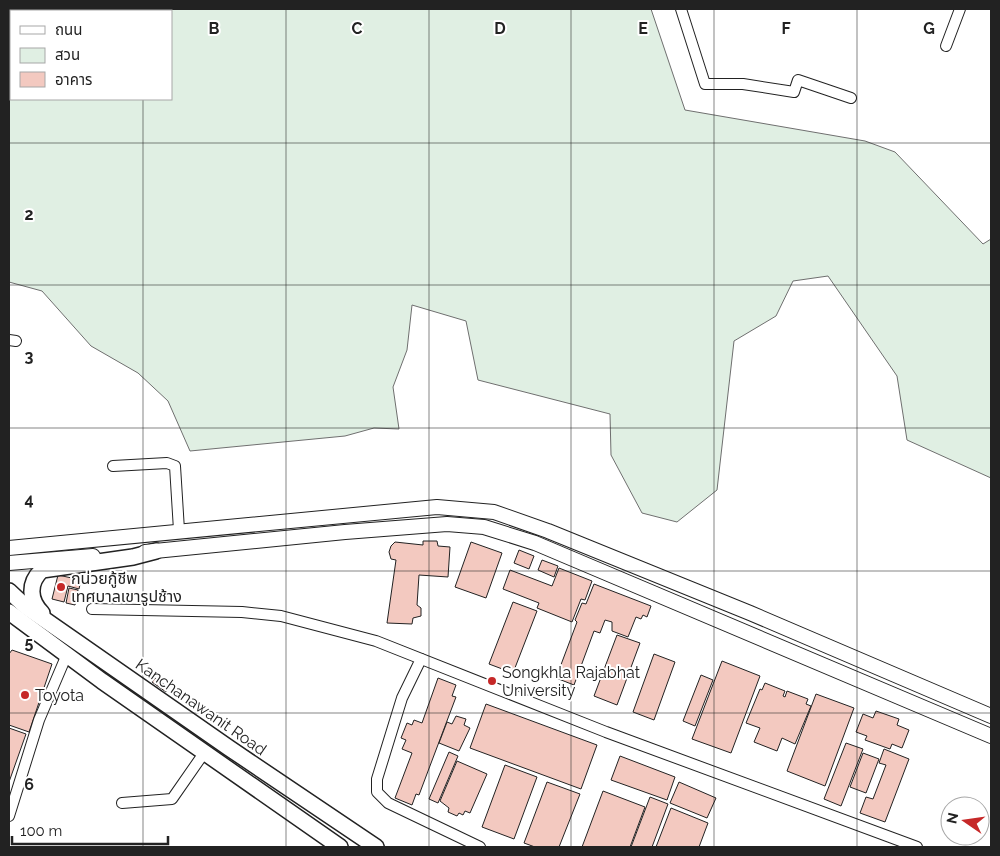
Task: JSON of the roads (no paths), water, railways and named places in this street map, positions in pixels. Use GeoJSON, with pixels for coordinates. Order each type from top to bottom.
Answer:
{"type":"FeatureCollection","features":[{"type":"Feature","properties":{"kind":"main road"},"geometry":{"type":"LineString","coordinates":[[9,548],[179,530],[437,507],[494,512],[548,531],[750,613],[991,716]]}},
{"type":"Feature","properties":{"kind":"main road"},"geometry":{"type":"LineString","coordinates":[[9,564],[345,532],[448,524],[484,527],[535,543],[991,736]]}},
{"type":"Feature","properties":{"kind":"main road"},"geometry":{"type":"LineString","coordinates":[[56,626],[40,611],[32,599],[33,580],[42,570],[132,557],[156,551]]}},
{"type":"Feature","properties":{"kind":"main road","name":"Kanchanawanit Road"},"geometry":{"type":"LineString","coordinates":[[9,591],[25,606],[229,748],[376,847]]}},
{"type":"Feature","properties":{"kind":"main road"},"geometry":{"type":"LineString","coordinates":[[9,612],[329,844]]}},
{"type":"Feature","properties":{"kind":"main road"},"geometry":{"type":"LineString","coordinates":[[9,622],[102,681]]}},
{"type":"Feature","properties":{"kind":"main road"},"geometry":{"type":"LineString","coordinates":[[943,715],[950,699]]}},
{"type":"Feature","properties":{"kind":"street"},"geometry":{"type":"LineString","coordinates":[[682,9],[705,84],[743,84],[794,92],[798,80],[851,98]]}},
{"type":"Feature","properties":{"kind":"street"},"geometry":{"type":"LineString","coordinates":[[946,46],[960,9]]}},
{"type":"Feature","properties":{"kind":"street"},"geometry":{"type":"LineString","coordinates":[[114,466],[167,463],[175,466],[179,530]]}},
{"type":"Feature","properties":{"kind":"street"},"geometry":{"type":"LineString","coordinates":[[92,609],[242,612],[281,616],[376,641],[606,732],[917,847]]}},
{"type":"Feature","properties":{"kind":"street"},"geometry":{"type":"LineString","coordinates":[[9,816],[39,720],[65,659]]}},
{"type":"Feature","properties":{"kind":"street"},"geometry":{"type":"LineString","coordinates":[[421,659],[402,698],[377,779],[377,792],[388,803],[480,847]]}},
{"type":"Feature","properties":{"kind":"street"},"geometry":{"type":"LineString","coordinates":[[122,803],[172,799],[204,753]]}},
{"type":"Feature","properties":{"kind":"place","name":"กน่วยกู้ชีพ เทศบาลเขารูปช้าง"},"geometry":{"type":"Point","coordinates":[61,587]}},
{"type":"Feature","properties":{"kind":"place","name":"Songkhla Rajabhat University"},"geometry":{"type":"Point","coordinates":[492,681]}},
{"type":"Feature","properties":{"kind":"place","name":"Toyota"},"geometry":{"type":"Point","coordinates":[25,695]}}]}
